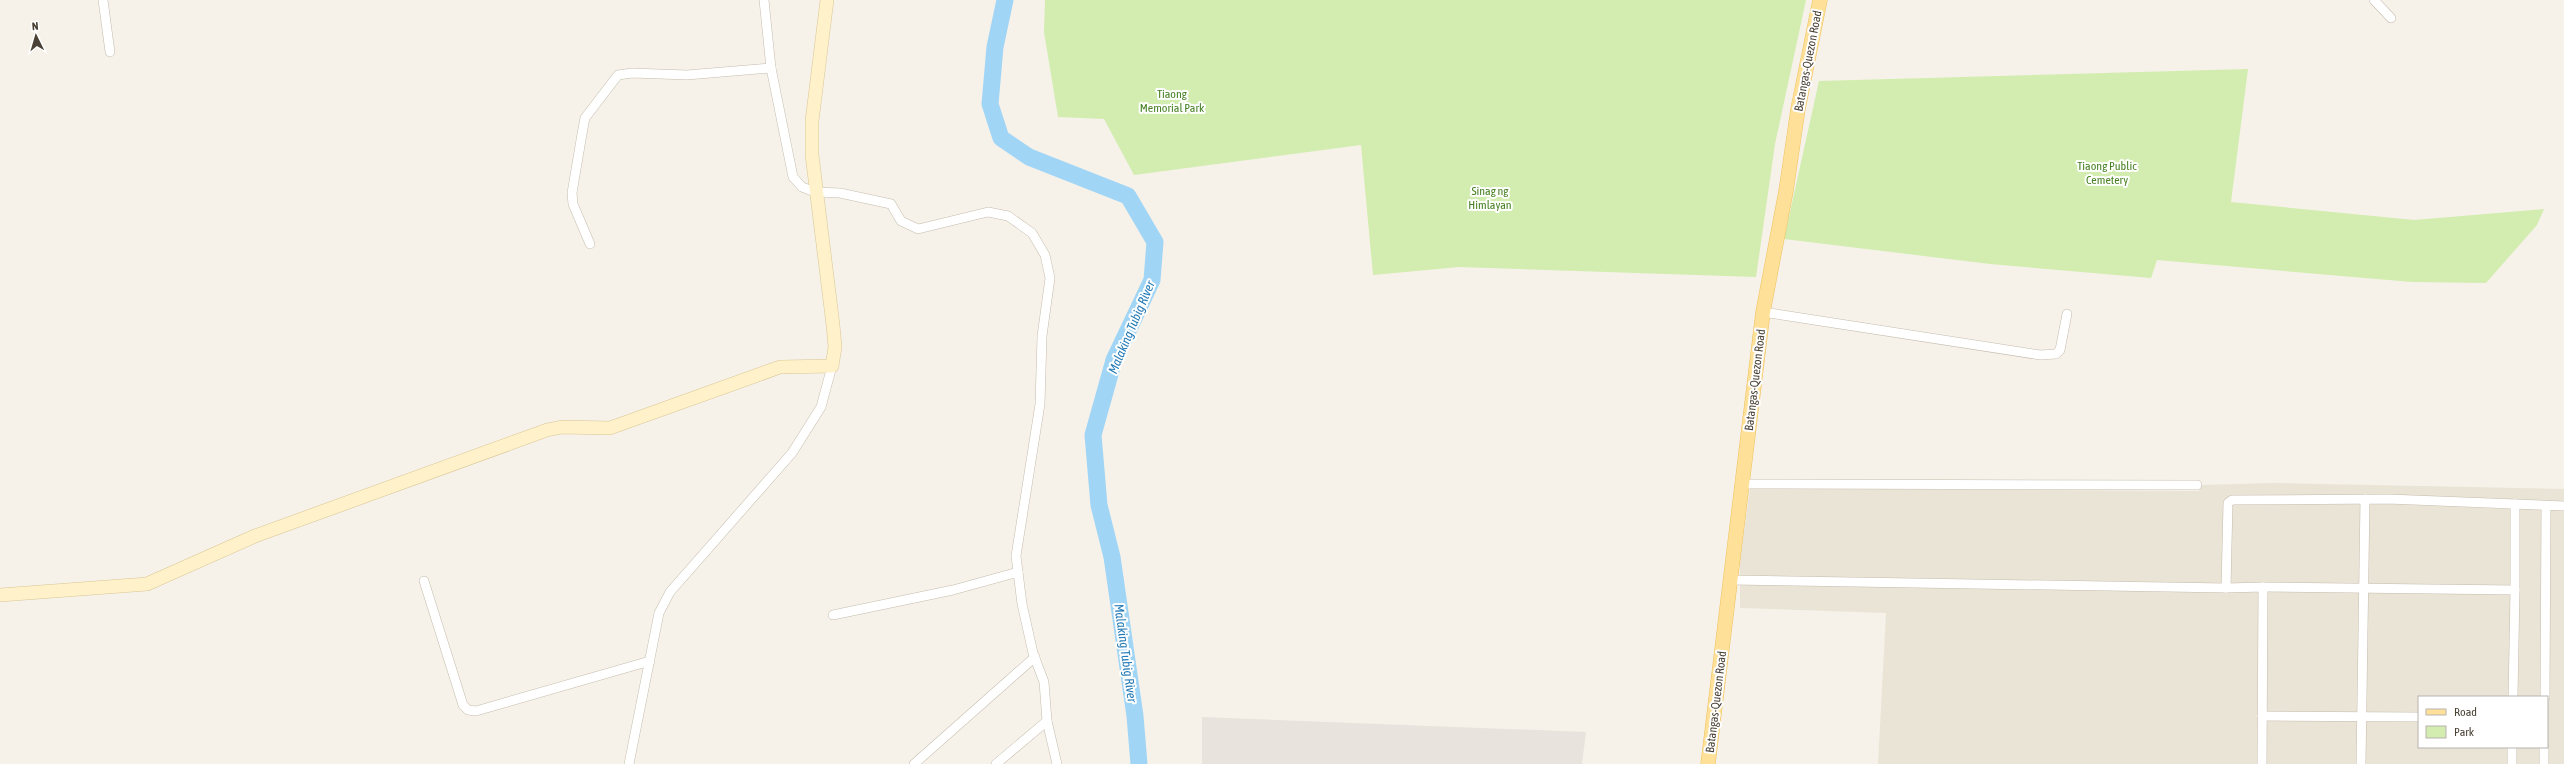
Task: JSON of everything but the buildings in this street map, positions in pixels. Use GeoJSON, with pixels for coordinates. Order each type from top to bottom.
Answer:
{"type":"FeatureCollection","features":[{"type":"Feature","properties":{"kind":"main road","name":"Batangas-Quezon Road"},"geometry":{"type":"LineString","coordinates":[[1708,764],[1762,312],[1786,191],[1798,108],[1820,0]]}},
{"type":"Feature","properties":{"kind":"street"},"geometry":{"type":"LineString","coordinates":[[103,0],[110,52]]}},
{"type":"Feature","properties":{"kind":"street"},"geometry":{"type":"LineString","coordinates":[[764,0],[771,68],[793,177],[802,187],[815,192],[840,193],[891,204],[901,221],[918,229],[988,212],[1008,216],[1032,233],[1045,255],[1050,278],[1042,336],[1040,404],[1016,556],[1022,604],[1035,657],[1044,682],[1047,722],[1057,764]]}},
{"type":"Feature","properties":{"kind":"street"},"geometry":{"type":"LineString","coordinates":[[629,764],[659,613],[670,592],[792,453],[821,407],[832,366],[835,347],[833,325],[815,192],[812,155],[812,121],[827,0]]}},
{"type":"Feature","properties":{"kind":"street"},"geometry":{"type":"LineString","coordinates":[[2374,0],[2390,18]]}},
{"type":"Feature","properties":{"kind":"street"},"geometry":{"type":"LineString","coordinates":[[590,244],[573,204],[572,193],[585,118],[618,75],[632,73],[687,75],[771,68]]}},
{"type":"Feature","properties":{"kind":"street"},"geometry":{"type":"LineString","coordinates":[[1762,312],[2040,355],[2056,354],[2060,350],[2067,314]]}},
{"type":"Feature","properties":{"kind":"street"},"geometry":{"type":"LineString","coordinates":[[0,595],[147,584],[255,536],[547,430],[562,427],[610,428],[780,367],[832,366]]}},
{"type":"Feature","properties":{"kind":"street"},"geometry":{"type":"LineString","coordinates":[[1742,484],[2197,485]]}},
{"type":"Feature","properties":{"kind":"street"},"geometry":{"type":"LineString","coordinates":[[2226,588],[2228,503],[2232,500],[2365,499],[2564,506]]}},
{"type":"Feature","properties":{"kind":"street"},"geometry":{"type":"LineString","coordinates":[[2361,764],[2365,499]]}},
{"type":"Feature","properties":{"kind":"street"},"geometry":{"type":"LineString","coordinates":[[2513,696],[2515,504]]}},
{"type":"Feature","properties":{"kind":"street"},"geometry":{"type":"LineString","coordinates":[[2545,696],[2546,506]]}},
{"type":"Feature","properties":{"kind":"street"},"geometry":{"type":"LineString","coordinates":[[833,615],[953,590],[1018,572]]}},
{"type":"Feature","properties":{"kind":"street"},"geometry":{"type":"LineString","coordinates":[[1731,580],[2226,588],[2263,587],[2514,590]]}},
{"type":"Feature","properties":{"kind":"street"},"geometry":{"type":"LineString","coordinates":[[424,581],[463,705],[468,710],[476,711],[535,696],[650,661]]}},
{"type":"Feature","properties":{"kind":"street"},"geometry":{"type":"LineString","coordinates":[[2262,764],[2263,587]]}},
{"type":"Feature","properties":{"kind":"street"},"geometry":{"type":"LineString","coordinates":[[914,764],[1035,657]]}},
{"type":"Feature","properties":{"kind":"street"},"geometry":{"type":"LineString","coordinates":[[2262,716],[2418,717]]}},
{"type":"Feature","properties":{"kind":"street"},"geometry":{"type":"LineString","coordinates":[[996,764],[1047,722]]}},
{"type":"Feature","properties":{"kind":"street"},"geometry":{"type":"LineString","coordinates":[[2512,748],[2512,764]]}},
{"type":"Feature","properties":{"kind":"street"},"geometry":{"type":"LineString","coordinates":[[2544,748],[2544,764]]}},
{"type":"Feature","properties":{"kind":"shaded area"},"geometry":{"type":"Polygon","coordinates":[[[2273,483],[2564,489],[2564,764],[1878,764],[1886,613],[1740,608],[1740,561],[1750,488],[2199,491],[2201,485],[2273,483]]]}},
{"type":"Feature","properties":{"kind":"shaded area"},"geometry":{"type":"Polygon","coordinates":[[[1202,717],[1586,732],[1582,764],[1202,764],[1202,717]]]}},
{"type":"Feature","properties":{"kind":"green space"},"geometry":{"type":"Polygon","coordinates":[[[1045,0],[1806,0],[1775,144],[1756,277],[1459,267],[1373,275],[1361,145],[1134,175],[1104,119],[1058,117],[1044,32],[1045,0]]]}},
{"type":"Feature","properties":{"kind":"green space","name":"Tiaong Public Cemetery"},"geometry":{"type":"Polygon","coordinates":[[[2248,69],[2231,202],[2414,220],[2544,209],[2537,225],[2486,283],[2412,282],[2157,260],[2151,278],[1990,264],[1784,239],[1819,81],[2248,69]]]}},
{"type":"Feature","properties":{"kind":"waterway","name":"Malaking Tubig River"},"geometry":{"type":"LineString","coordinates":[[1005,0],[995,47],[990,104],[1001,138],[1029,157],[1128,196],[1155,242],[1152,280],[1114,360],[1093,435],[1099,505],[1112,557],[1135,716],[1139,764]]}},
{"type":"Feature","properties":{"kind":"park label","name":"Tiaong Memorial Park"},"geometry":{"type":"Point","coordinates":[1172,101]}},
{"type":"Feature","properties":{"kind":"park label","name":"Sinag ng Himlayan"},"geometry":{"type":"Point","coordinates":[1490,198]}}]}
